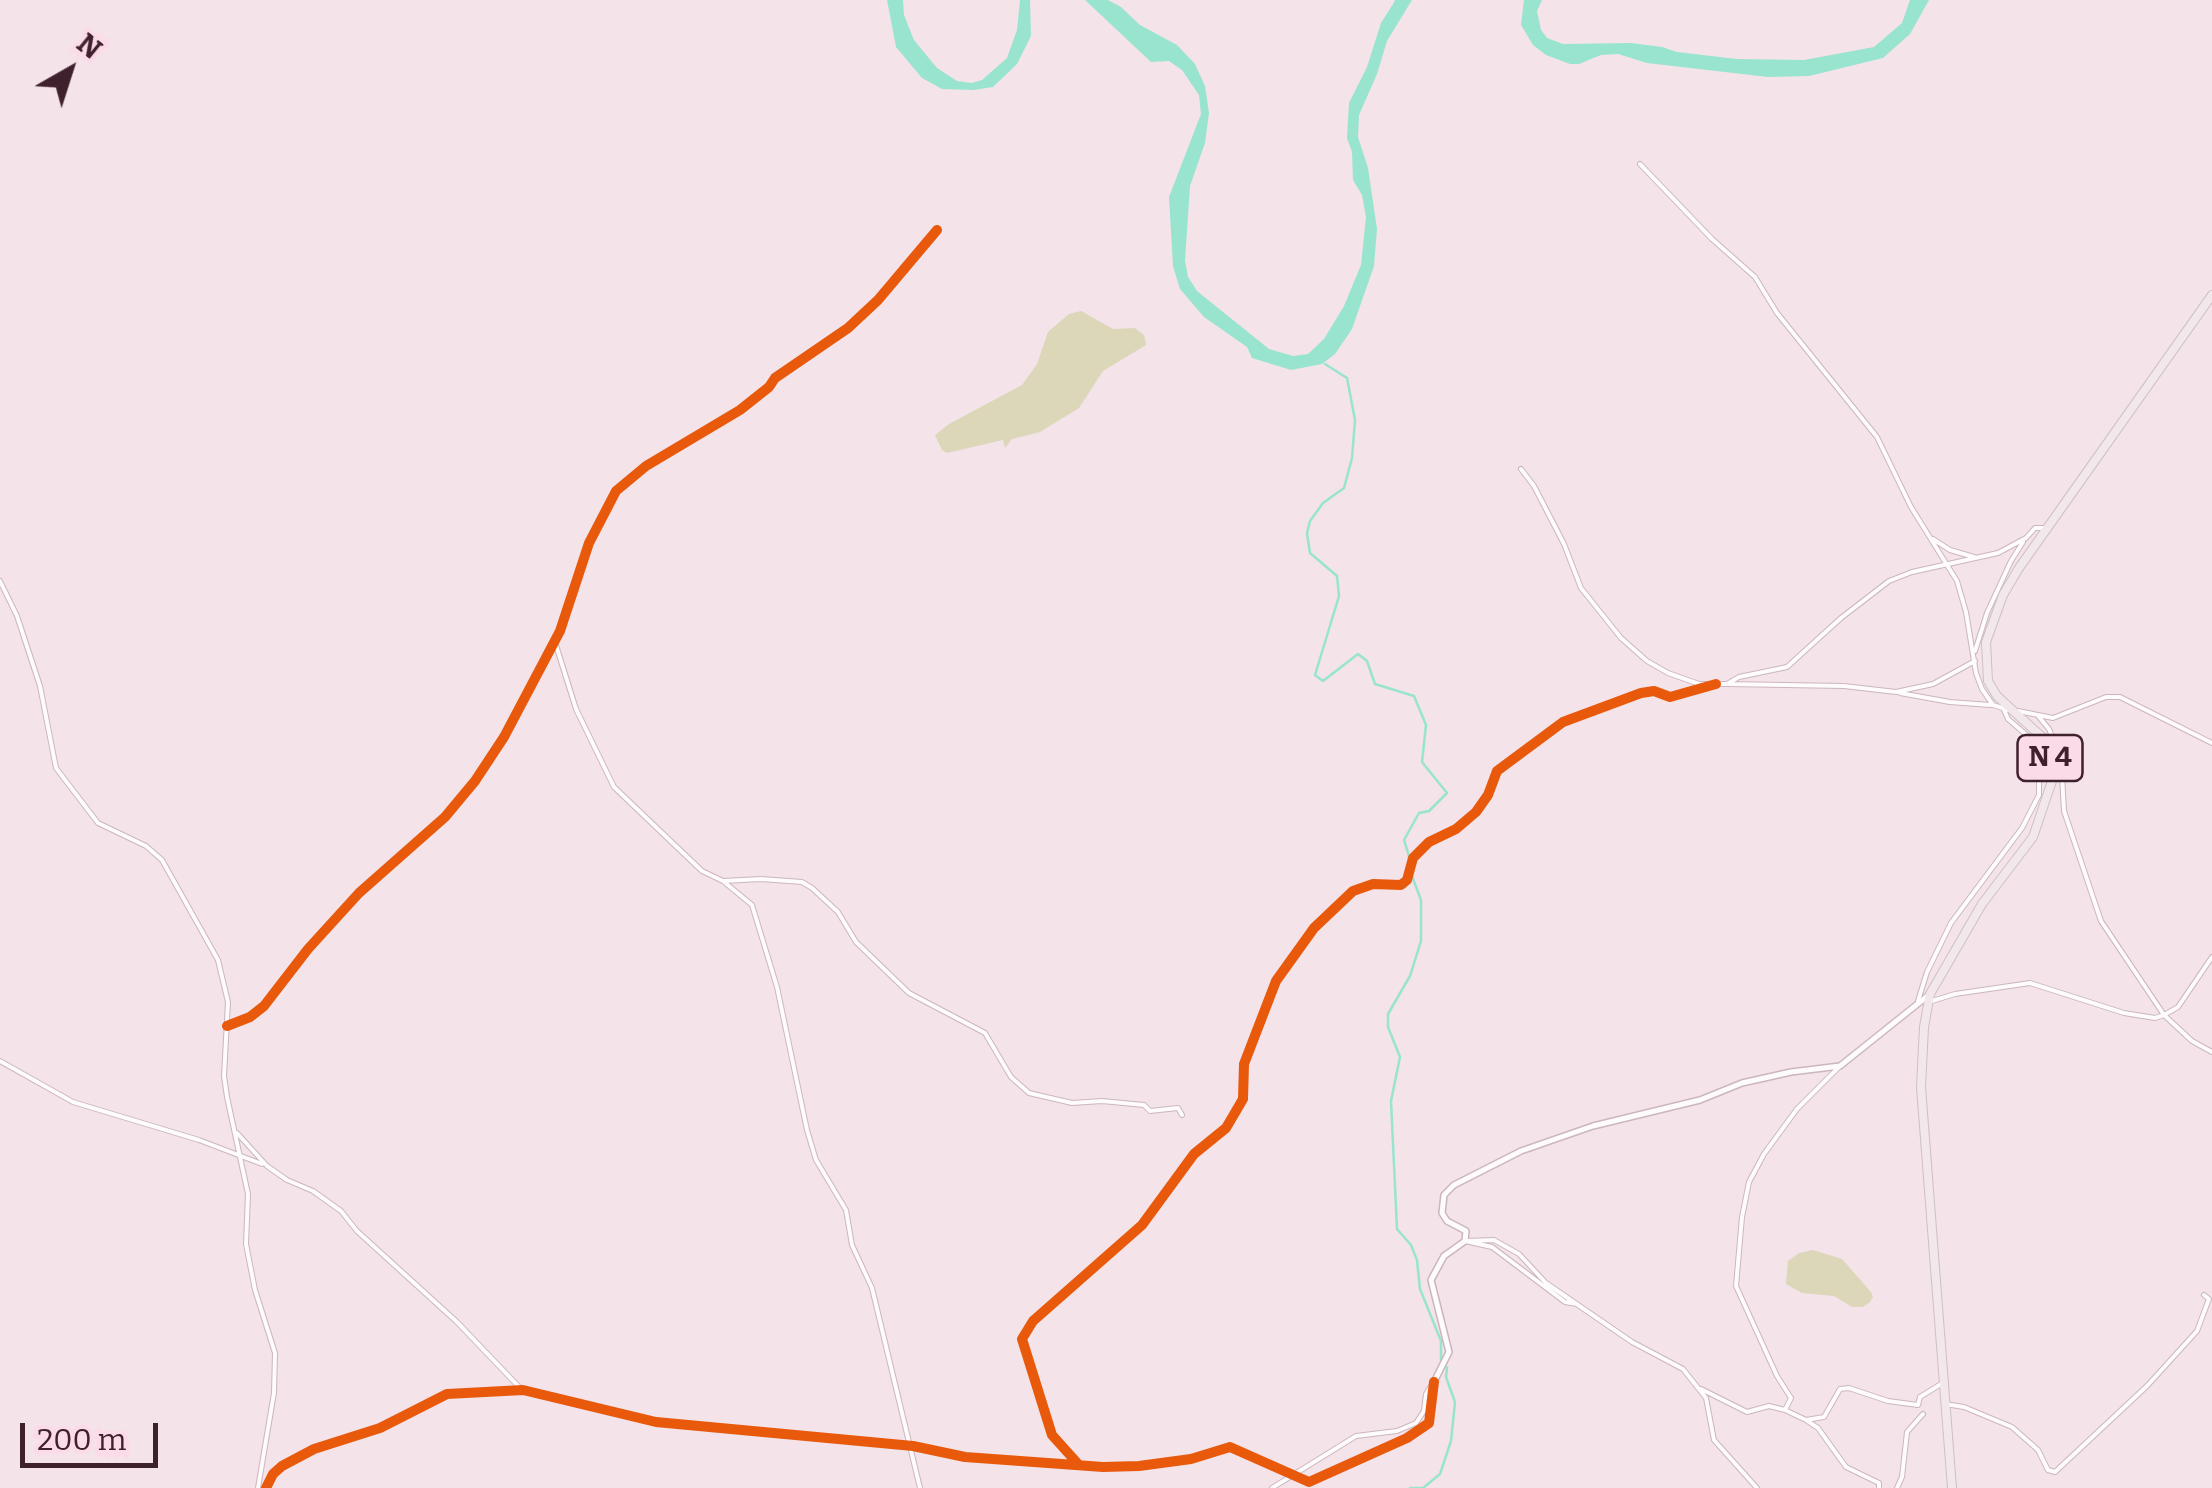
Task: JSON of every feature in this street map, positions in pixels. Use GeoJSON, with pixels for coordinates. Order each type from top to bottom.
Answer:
{"type":"FeatureCollection","features":[{"type":"Feature","properties":{"kind":"main road","name":"N 4"},"geometry":{"type":"LineString","coordinates":[[1952,1488],[1921,1087],[1925,999],[1982,904],[2032,837],[2049,797],[2052,764],[2048,748],[2032,726],[2008,710],[1988,681],[1986,642],[2002,596],[2046,528],[2212,296]]}},
{"type":"Feature","properties":{"kind":"street"},"geometry":{"type":"LineString","coordinates":[[1640,164],[1755,277],[1778,313],[1877,437],[1911,507],[1956,581],[1982,689],[1993,705]]}},
{"type":"Feature","properties":{"kind":"street"},"geometry":{"type":"LineString","coordinates":[[227,1026],[250,1017],[264,1006],[308,949],[359,894],[445,817],[476,782],[555,640],[590,543],[623,482],[740,410],[770,387],[775,378],[848,328],[878,300],[937,230]]}},
{"type":"Feature","properties":{"kind":"street"},"geometry":{"type":"LineString","coordinates":[[1521,469],[1564,544],[1581,588],[1621,638],[1668,672],[1699,684],[1844,686],[1993,705],[2053,718],[2106,696],[2120,697],[2212,744]]}},
{"type":"Feature","properties":{"kind":"street"},"geometry":{"type":"LineString","coordinates":[[1974,653],[2011,561],[2036,528],[2046,528]]}},
{"type":"Feature","properties":{"kind":"street"},"geometry":{"type":"LineString","coordinates":[[1931,537],[1950,550],[1974,558]]}},
{"type":"Feature","properties":{"kind":"street"},"geometry":{"type":"LineString","coordinates":[[1728,684],[1738,677],[1787,667],[1841,618],[1889,582],[1912,572],[1998,554],[2026,538]]}},
{"type":"Feature","properties":{"kind":"street"},"geometry":{"type":"LineString","coordinates":[[0,581],[18,616],[40,686],[56,768],[98,822],[146,846],[175,880],[218,960],[228,1002],[224,1076],[248,1194],[246,1244],[255,1290],[272,1337],[276,1371],[258,1488]]}},
{"type":"Feature","properties":{"kind":"street"},"geometry":{"type":"LineString","coordinates":[[555,640],[576,708],[614,787],[702,871],[723,881],[752,905],[778,986],[807,1130],[816,1160],[846,1210],[852,1245],[872,1288],[920,1488]]}},
{"type":"Feature","properties":{"kind":"street"},"geometry":{"type":"LineString","coordinates":[[1896,692],[1932,684],[1976,661]]}},
{"type":"Feature","properties":{"kind":"street"},"geometry":{"type":"LineString","coordinates":[[1079,1464],[1052,1435],[1022,1339],[1033,1321],[1142,1225],[1194,1154],[1226,1128],[1243,1099],[1244,1064],[1276,981],[1314,928],[1352,891],[1373,884],[1400,885],[1408,880],[1413,858],[1476,812],[1488,795],[1497,770],[1563,722],[1640,693],[1654,691],[1670,697],[1716,684]]}},
{"type":"Feature","properties":{"kind":"street"},"geometry":{"type":"LineString","coordinates":[[1925,999],[1927,972],[1952,923],[2022,828],[2039,795],[2039,752],[2030,738],[2008,719],[2008,710]]}},
{"type":"Feature","properties":{"kind":"street"},"geometry":{"type":"LineString","coordinates":[[2039,717],[2061,758],[2064,812],[2102,921],[2164,1016],[2192,1041],[2212,1052]]}},
{"type":"Feature","properties":{"kind":"street"},"geometry":{"type":"LineString","coordinates":[[723,881],[761,878],[802,882],[812,888],[838,912],[856,942],[909,992],[985,1033],[1011,1077],[1029,1093],[1072,1103],[1144,1105],[1150,1111],[1178,1108],[1182,1115]]}},
{"type":"Feature","properties":{"kind":"street"},"geometry":{"type":"LineString","coordinates":[[1785,1410],[1791,1398],[1736,1286],[1749,1182],[1797,1109],[1840,1066],[1925,999],[2030,983],[2124,1013],[2155,1018],[2178,1007],[2212,957]]}},
{"type":"Feature","properties":{"kind":"street"},"geometry":{"type":"LineString","coordinates":[[0,1061],[73,1102],[199,1140],[266,1166]]}},
{"type":"Feature","properties":{"kind":"street"},"geometry":{"type":"LineString","coordinates":[[1465,1241],[1466,1231],[1442,1213],[1444,1195],[1454,1185],[1503,1159],[1594,1126],[1700,1100],[1742,1083],[1840,1066]]}},
{"type":"Feature","properties":{"kind":"street"},"geometry":{"type":"LineString","coordinates":[[234,1130],[266,1166],[341,1211],[357,1231],[523,1390]]}},
{"type":"Feature","properties":{"kind":"street"},"geometry":{"type":"LineString","coordinates":[[1272,1488],[1356,1436],[1397,1431],[1416,1423],[1424,1411],[1426,1394],[1450,1352],[1432,1280],[1444,1256],[1465,1241],[1494,1240],[1519,1254],[1546,1283],[1632,1342],[1683,1369],[1701,1389],[1747,1412],[1769,1406],[1806,1420],[1818,1428],[1846,1466],[1879,1482],[1878,1488]]}},
{"type":"Feature","properties":{"kind":"street"},"geometry":{"type":"LineString","coordinates":[[1465,1241],[1492,1247],[1565,1302],[1577,1304]]}},
{"type":"Feature","properties":{"kind":"street"},"geometry":{"type":"LineString","coordinates":[[1945,1404],[2012,1426],[2038,1450],[2048,1470],[2055,1472],[2198,1331],[2208,1299],[2204,1295]]}},
{"type":"Feature","properties":{"kind":"street"},"geometry":{"type":"LineString","coordinates":[[266,1488],[282,1466],[314,1449],[380,1428],[447,1394],[523,1390],[656,1422],[910,1446],[965,1458],[1103,1467],[1167,1464],[1230,1447],[1309,1482],[1406,1438],[1429,1423],[1434,1382]]}},
{"type":"Feature","properties":{"kind":"street"},"geometry":{"type":"LineString","coordinates":[[1806,1420],[1824,1417],[1840,1389],[1849,1388],[1888,1402],[1918,1405],[1920,1397],[1943,1383]]}},
{"type":"Feature","properties":{"kind":"street"},"geometry":{"type":"LineString","coordinates":[[1701,1389],[1714,1440],[1757,1488]]}},
{"type":"Feature","properties":{"kind":"street"},"geometry":{"type":"LineString","coordinates":[[1897,1488],[1907,1432],[1923,1414]]}},
{"type":"Feature","properties":{"kind":"shaded area"},"geometry":{"type":"Polygon","coordinates":[[[887,0],[903,0],[904,15],[914,40],[937,68],[957,81],[982,80],[1007,58],[1017,30],[1020,0],[1030,0],[1031,36],[1017,64],[993,87],[942,89],[922,78],[896,47],[887,0]]]}},
{"type":"Feature","properties":{"kind":"shaded area"},"geometry":{"type":"Polygon","coordinates":[[[1085,0],[1108,0],[1121,7],[1140,25],[1177,45],[1195,64],[1205,86],[1209,113],[1205,143],[1190,186],[1185,261],[1188,277],[1197,291],[1269,349],[1293,356],[1308,354],[1324,339],[1344,306],[1361,265],[1366,217],[1362,195],[1353,180],[1347,138],[1349,103],[1367,67],[1381,23],[1395,0],[1412,0],[1387,41],[1359,115],[1358,137],[1368,168],[1377,229],[1374,266],[1352,329],[1335,354],[1322,364],[1291,370],[1252,358],[1247,347],[1204,317],[1180,289],[1173,266],[1169,197],[1201,114],[1199,95],[1182,70],[1169,61],[1151,62],[1085,0]]]}},
{"type":"Feature","properties":{"kind":"shaded area"},"geometry":{"type":"Polygon","coordinates":[[[1524,0],[1542,0],[1537,11],[1541,30],[1547,38],[1563,44],[1631,43],[1737,59],[1804,60],[1874,47],[1902,23],[1910,0],[1929,0],[1910,34],[1883,58],[1809,76],[1768,77],[1647,63],[1618,54],[1570,64],[1533,45],[1521,25],[1524,0]]]}},
{"type":"Feature","properties":{"kind":"shaded area"},"geometry":{"type":"Polygon","coordinates":[[[1081,311],[1113,329],[1135,328],[1144,335],[1146,345],[1103,371],[1079,408],[1040,432],[1012,439],[1005,448],[1003,440],[947,453],[942,450],[935,435],[1022,385],[1037,364],[1048,332],[1069,314],[1081,311]]]}},
{"type":"Feature","properties":{"kind":"shaded area"},"geometry":{"type":"Polygon","coordinates":[[[1813,1250],[1842,1259],[1871,1292],[1870,1302],[1852,1307],[1834,1296],[1802,1293],[1786,1284],[1788,1261],[1813,1250]]]}},
{"type":"Feature","properties":{"kind":"waterway"},"geometry":{"type":"LineString","coordinates":[[1325,364],[1347,378],[1355,420],[1352,458],[1344,488],[1323,503],[1307,533],[1310,553],[1337,576],[1339,596],[1315,675],[1323,681],[1358,654],[1367,661],[1375,684],[1414,696],[1426,725],[1422,762],[1447,793],[1429,811],[1419,813],[1404,840],[1409,867]]}},
{"type":"Feature","properties":{"kind":"waterway"},"geometry":{"type":"LineString","coordinates":[[1412,876],[1421,900],[1421,941],[1410,976],[1388,1014],[1388,1027],[1400,1057],[1391,1101],[1397,1229],[1411,1245],[1417,1260],[1420,1289],[1441,1341],[1441,1359],[1455,1402],[1451,1441],[1440,1474],[1423,1488]]}},
{"type":"Feature","properties":{"kind":"waterway"},"geometry":{"type":"LineString","coordinates":[[1410,1488],[1423,1488]]}},
{"type":"Feature","properties":{"kind":"cycle path"},"geometry":{"type":"LineString","coordinates":[[227,1026],[250,1017],[264,1006],[308,949],[359,893],[445,817],[475,781],[504,737],[560,631],[589,543],[616,491],[646,466],[740,410],[775,378],[848,328],[878,300],[937,230]]}},
{"type":"Feature","properties":{"kind":"cycle path"},"geometry":{"type":"LineString","coordinates":[[1079,1465],[1052,1435],[1022,1339],[1033,1321],[1142,1225],[1194,1154],[1226,1128],[1243,1099],[1244,1064],[1276,981],[1314,928],[1353,891],[1373,884],[1401,885],[1407,880],[1413,858],[1429,842],[1456,829],[1476,812],[1497,771],[1563,722],[1641,693],[1654,691],[1670,697],[1716,684]]}},
{"type":"Feature","properties":{"kind":"cycle path"},"geometry":{"type":"LineString","coordinates":[[266,1488],[282,1466],[314,1449],[380,1428],[447,1394],[523,1390],[656,1422],[913,1446],[965,1457],[1139,1466],[1191,1459],[1230,1447],[1309,1482],[1407,1438],[1429,1423],[1434,1382]]}}]}
